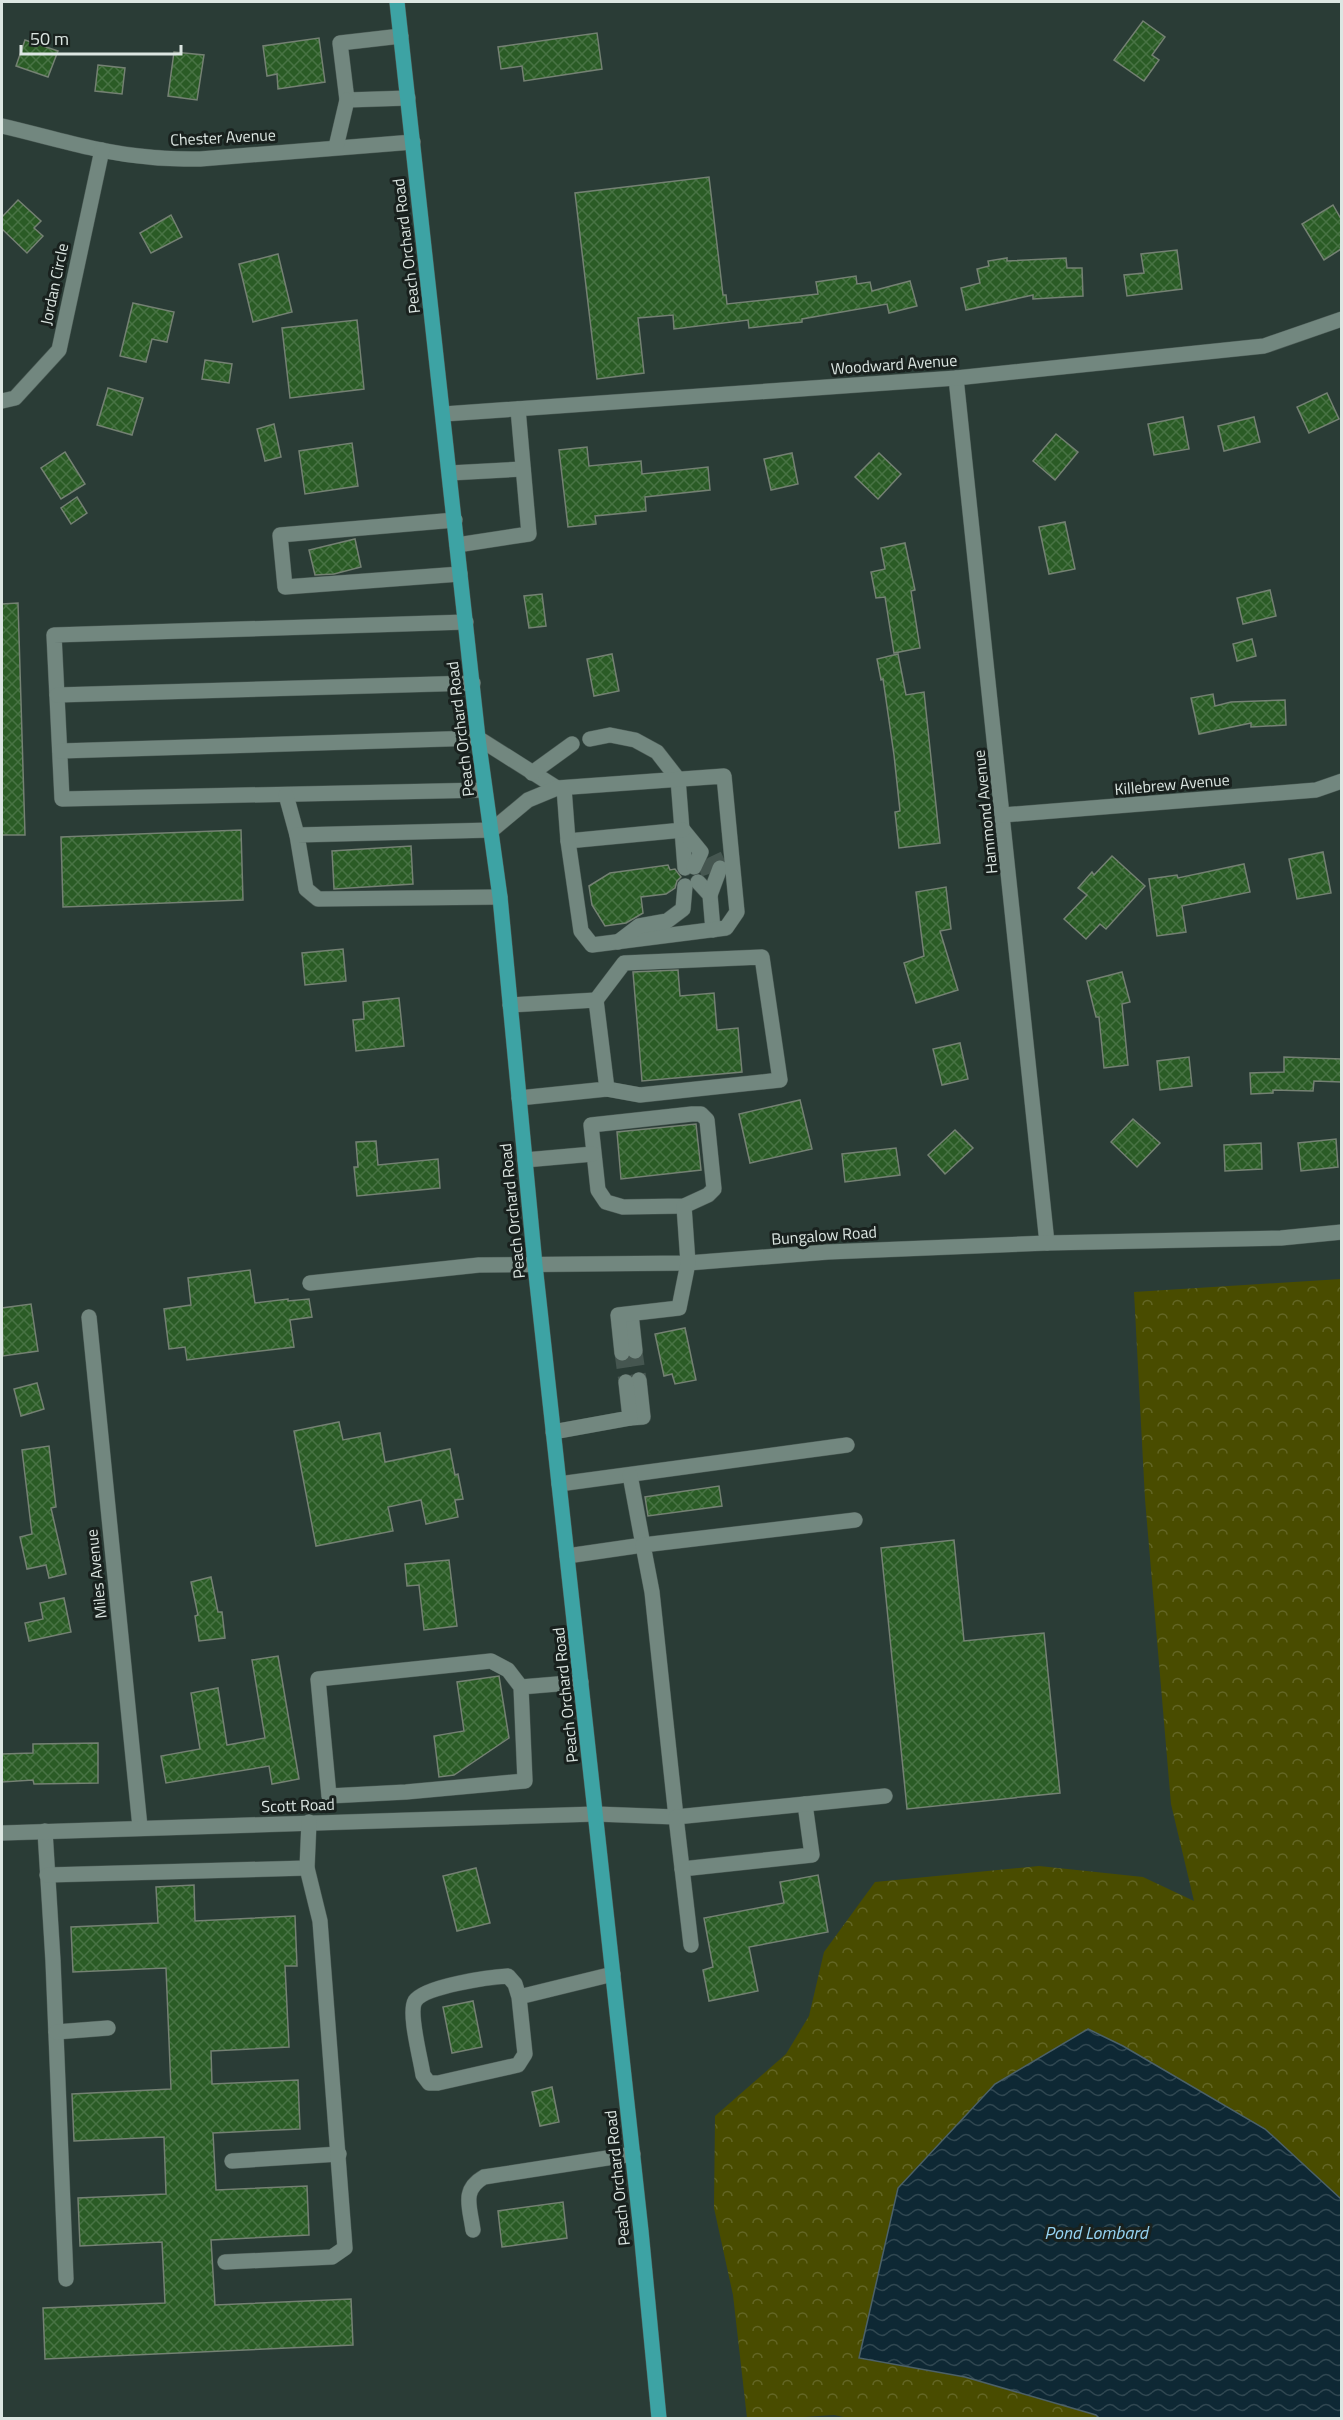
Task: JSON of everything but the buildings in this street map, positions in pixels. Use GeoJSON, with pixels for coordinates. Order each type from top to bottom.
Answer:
{"type":"FeatureCollection","features":[{"type":"Feature","properties":{"kind":"main road","name":"Peach Orchard Road"},"geometry":{"type":"LineString","coordinates":[[397,2],[478,738],[500,897],[535,1265],[633,2154],[659,2418]]}},
{"type":"Feature","properties":{"kind":"street"},"geometry":{"type":"LineString","coordinates":[[336,147],[347,100],[340,43],[401,36]]}},
{"type":"Feature","properties":{"kind":"street"},"geometry":{"type":"LineString","coordinates":[[347,100],[408,98]]}},
{"type":"Feature","properties":{"kind":"street","name":"Chester Avenue"},"geometry":{"type":"LineString","coordinates":[[2,126],[102,150],[147,157],[200,159],[413,142]]}},
{"type":"Feature","properties":{"kind":"street","name":"Jordan Circle"},"geometry":{"type":"LineString","coordinates":[[2,401],[15,398],[59,350],[102,150]]}},
{"type":"Feature","properties":{"kind":"street","name":"Woodward Avenue"},"geometry":{"type":"LineString","coordinates":[[444,414],[956,378],[1264,346],[1341,319]]}},
{"type":"Feature","properties":{"kind":"street","name":"Hammond Avenue"},"geometry":{"type":"LineString","coordinates":[[956,378],[1047,1243]]}},
{"type":"Feature","properties":{"kind":"street"},"geometry":{"type":"LineString","coordinates":[[457,545],[530,534],[518,409]]}},
{"type":"Feature","properties":{"kind":"street"},"geometry":{"type":"LineString","coordinates":[[450,473],[523,469]]}},
{"type":"Feature","properties":{"kind":"street"},"geometry":{"type":"LineString","coordinates":[[455,520],[279,535],[285,587],[460,574]]}},
{"type":"Feature","properties":{"kind":"street"},"geometry":{"type":"LineString","coordinates":[[466,622],[54,635],[62,799],[484,790]]}},
{"type":"Feature","properties":{"kind":"street"},"geometry":{"type":"LineString","coordinates":[[57,695],[473,683]]}},
{"type":"Feature","properties":{"kind":"street"},"geometry":{"type":"LineString","coordinates":[[590,739],[610,735],[635,740],[657,752],[678,779],[683,830],[701,868],[710,895],[713,930]]}},
{"type":"Feature","properties":{"kind":"street"},"geometry":{"type":"LineString","coordinates":[[60,751],[478,738],[560,788]]}},
{"type":"Feature","properties":{"kind":"street"},"geometry":{"type":"LineString","coordinates":[[532,773],[572,744]]}},
{"type":"Feature","properties":{"kind":"street"},"geometry":{"type":"LineString","coordinates":[[297,835],[492,830],[528,800],[560,788],[724,776],[737,912],[726,928],[592,945],[581,932],[560,788]]}},
{"type":"Feature","properties":{"kind":"street","name":"Killebrew Avenue"},"geometry":{"type":"LineString","coordinates":[[1003,815],[1316,790],[1341,781]]}},
{"type":"Feature","properties":{"kind":"street"},"geometry":{"type":"LineString","coordinates":[[286,795],[297,835],[306,889],[318,899],[500,897]]}},
{"type":"Feature","properties":{"kind":"street"},"geometry":{"type":"LineString","coordinates":[[568,841],[683,830]]}},
{"type":"Feature","properties":{"kind":"street"},"geometry":{"type":"LineString","coordinates":[[618,942],[639,926],[667,921],[683,909],[701,868],[683,830]]}},
{"type":"Feature","properties":{"kind":"street"},"geometry":{"type":"LineString","coordinates":[[519,1098],[607,1089],[640,1095],[780,1080],[762,957],[624,963],[596,1000],[607,1089]]}},
{"type":"Feature","properties":{"kind":"street"},"geometry":{"type":"LineString","coordinates":[[510,1005],[596,1000]]}},
{"type":"Feature","properties":{"kind":"street"},"geometry":{"type":"LineString","coordinates":[[701,1114],[707,1120],[714,1189],[708,1195],[684,1206],[623,1207],[606,1202],[598,1190],[593,1154],[591,1125],[701,1114]]}},
{"type":"Feature","properties":{"kind":"street"},"geometry":{"type":"LineString","coordinates":[[525,1160],[593,1154]]}},
{"type":"Feature","properties":{"kind":"street"},"geometry":{"type":"LineString","coordinates":[[629,1352],[618,1315],[679,1308],[687,1263],[684,1206]]}},
{"type":"Feature","properties":{"kind":"street","name":"Bungalow Road"},"geometry":{"type":"LineString","coordinates":[[310,1283],[479,1265],[687,1263],[828,1252],[1047,1243],[1281,1238],[1341,1232]]}},
{"type":"Feature","properties":{"kind":"street","name":"Miles Avenue"},"geometry":{"type":"LineString","coordinates":[[89,1317],[140,1827]]}},
{"type":"Feature","properties":{"kind":"street"},"geometry":{"type":"LineString","coordinates":[[553,1432],[643,1417],[632,1381]]}},
{"type":"Feature","properties":{"kind":"street"},"geometry":{"type":"LineString","coordinates":[[559,1484],[847,1445]]}},
{"type":"Feature","properties":{"kind":"street"},"geometry":{"type":"LineString","coordinates":[[630,1475],[652,1592],[691,1946]]}},
{"type":"Feature","properties":{"kind":"street"},"geometry":{"type":"LineString","coordinates":[[567,1557],[643,1545],[855,1520]]}},
{"type":"Feature","properties":{"kind":"street"},"geometry":{"type":"LineString","coordinates":[[491,1661],[508,1670],[520,1688],[525,1781],[406,1792],[329,1796],[318,1679],[491,1661]]}},
{"type":"Feature","properties":{"kind":"street"},"geometry":{"type":"LineString","coordinates":[[520,1688],[581,1682]]}},
{"type":"Feature","properties":{"kind":"street"},"geometry":{"type":"LineString","coordinates":[[406,1792],[408,1820]]}},
{"type":"Feature","properties":{"kind":"street","name":"Scott Road"},"geometry":{"type":"LineString","coordinates":[[2,1833],[596,1814],[676,1817],[885,1796]]}},
{"type":"Feature","properties":{"kind":"street"},"geometry":{"type":"LineString","coordinates":[[682,1869],[812,1855],[806,1804]]}},
{"type":"Feature","properties":{"kind":"street"},"geometry":{"type":"LineString","coordinates":[[225,2262],[332,2257],[345,2248],[320,1921],[307,1868],[309,1822]]}},
{"type":"Feature","properties":{"kind":"street"},"geometry":{"type":"LineString","coordinates":[[45,1831],[66,2279]]}},
{"type":"Feature","properties":{"kind":"street"},"geometry":{"type":"LineString","coordinates":[[47,1875],[307,1868]]}},
{"type":"Feature","properties":{"kind":"street"},"geometry":{"type":"LineString","coordinates":[[519,1997],[613,1974]]}},
{"type":"Feature","properties":{"kind":"street"},"geometry":{"type":"LineString","coordinates":[[495,1976],[508,1976],[515,1984],[519,1997],[525,2054],[518,2065],[429,2083],[423,2075],[413,2013],[415,2002],[426,1992],[495,1976]]}},
{"type":"Feature","properties":{"kind":"street"},"geometry":{"type":"LineString","coordinates":[[56,2032],[108,2028]]}},
{"type":"Feature","properties":{"kind":"street"},"geometry":{"type":"LineString","coordinates":[[232,2161],[339,2154]]}},
{"type":"Feature","properties":{"kind":"street"},"geometry":{"type":"LineString","coordinates":[[472,2230],[468,2193],[473,2183],[484,2177],[633,2154]]}},
{"type":"Feature","properties":{"kind":"green space"},"geometry":{"type":"Polygon","coordinates":[[[1341,1279],[1341,2418],[849,2418],[834,2415],[747,2418],[733,2295],[714,2208],[715,2116],[786,2054],[809,2016],[824,1952],[875,1882],[1039,1866],[1143,1877],[1194,1901],[1171,1804],[1145,1499],[1134,1292],[1341,1279]]]}},
{"type":"Feature","properties":{"kind":"water","name":"Pond Lombard"},"geometry":{"type":"Polygon","coordinates":[[[1088,2029],[1123,2046],[1265,2129],[1341,2199],[1341,2418],[1099,2418],[1096,2415],[965,2377],[859,2358],[898,2188],[995,2084],[1088,2029]]]}},
{"type":"Feature","properties":{"kind":"tunnel"},"geometry":{"type":"LineString","coordinates":[[714,855],[720,868]]}},
{"type":"Feature","properties":{"kind":"tunnel"},"geometry":{"type":"LineString","coordinates":[[704,860],[709,875]]}},
{"type":"Feature","properties":{"kind":"tunnel"},"geometry":{"type":"LineString","coordinates":[[635,1351],[639,1380]]}},
{"type":"Feature","properties":{"kind":"tunnel"},"geometry":{"type":"LineString","coordinates":[[622,1353],[626,1382]]}}]}
